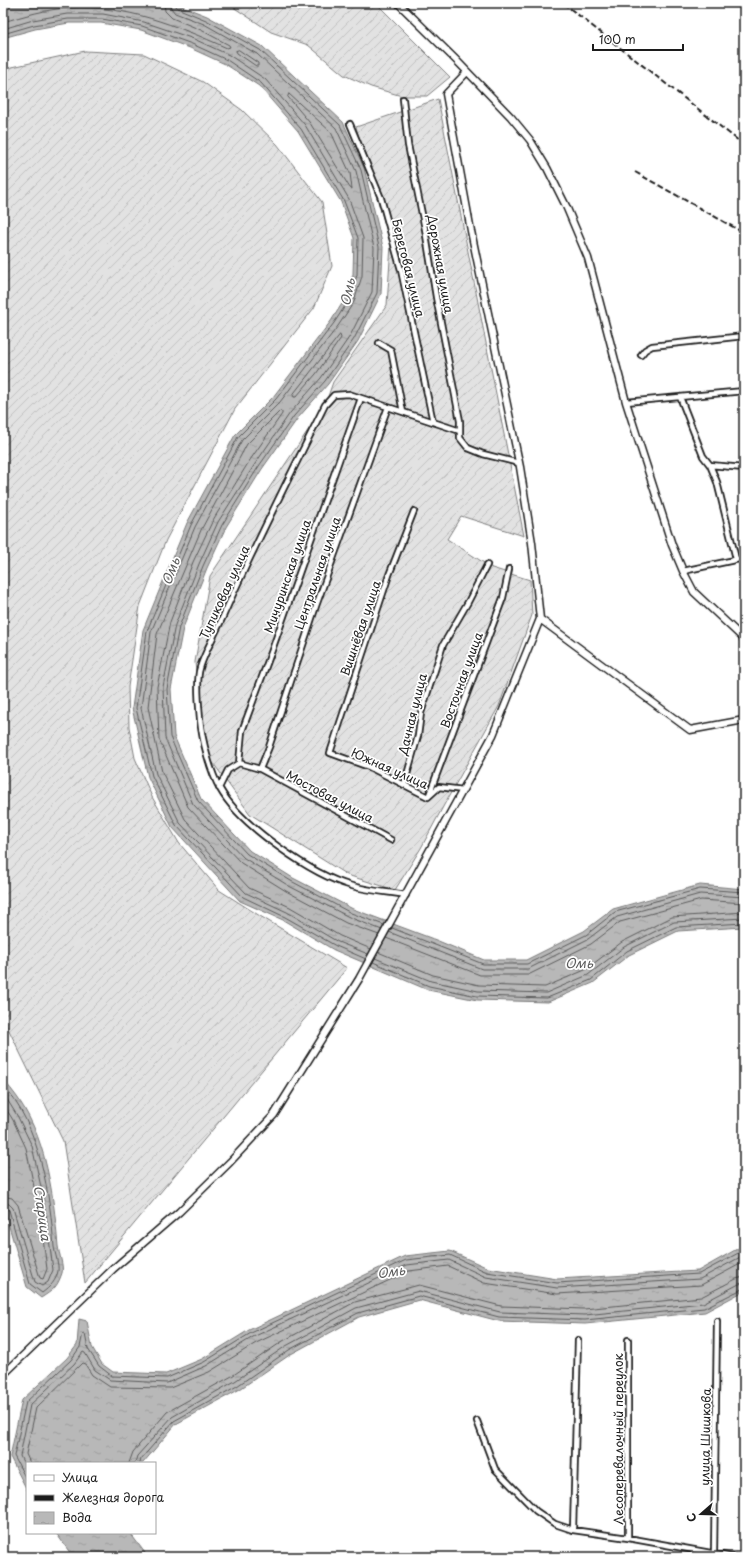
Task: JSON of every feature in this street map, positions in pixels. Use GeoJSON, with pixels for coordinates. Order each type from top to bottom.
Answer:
{"type":"FeatureCollection","features":[{"type":"Feature","properties":{"kind":"street"},"geometry":{"type":"LineString","coordinates":[[398,3],[511,117],[530,140],[547,168],[566,206],[588,258],[626,402],[672,545],[694,592],[744,639]]}},
{"type":"Feature","properties":{"kind":"street"},"geometry":{"type":"LineString","coordinates":[[3,1375],[113,1269],[179,1212],[230,1162],[274,1115],[359,979],[493,735],[540,619],[532,543],[519,463],[471,231],[446,94],[467,72]]}},
{"type":"Feature","properties":{"kind":"street","name":"Дорожная улица"},"geometry":{"type":"LineString","coordinates":[[403,99],[408,145],[460,421],[460,432]]}},
{"type":"Feature","properties":{"kind":"street","name":"Береговая улица"},"geometry":{"type":"LineString","coordinates":[[350,124],[381,198],[401,270],[433,422]]}},
{"type":"Feature","properties":{"kind":"street"},"geometry":{"type":"LineString","coordinates":[[641,355],[645,350],[652,346],[744,336]]}},
{"type":"Feature","properties":{"kind":"street"},"geometry":{"type":"LineString","coordinates":[[379,343],[390,350],[403,412]]}},
{"type":"Feature","properties":{"kind":"street"},"geometry":{"type":"LineString","coordinates":[[626,402],[744,392]]}},
{"type":"Feature","properties":{"kind":"street","name":"Тупиковая улица"},"geometry":{"type":"LineString","coordinates":[[361,398],[349,394],[334,395],[325,405],[237,585],[200,669],[198,700],[201,731],[219,788],[225,797],[250,824],[281,848],[320,873],[353,886],[405,897]]}},
{"type":"Feature","properties":{"kind":"street"},"geometry":{"type":"LineString","coordinates":[[680,397],[703,456],[710,465],[717,482],[736,560]]}},
{"type":"Feature","properties":{"kind":"street"},"geometry":{"type":"LineString","coordinates":[[361,398],[460,432],[460,438],[468,448],[483,454],[519,463]]}},
{"type":"Feature","properties":{"kind":"street","name":"Мичуринская улица"},"geometry":{"type":"LineString","coordinates":[[239,763],[242,731],[361,398]]}},
{"type":"Feature","properties":{"kind":"street","name":"Центральная улица"},"geometry":{"type":"LineString","coordinates":[[260,769],[269,747],[316,606],[388,407]]}},
{"type":"Feature","properties":{"kind":"street"},"geometry":{"type":"LineString","coordinates":[[710,465],[744,468]]}},
{"type":"Feature","properties":{"kind":"street","name":"Вишнёвая улица"},"geometry":{"type":"LineString","coordinates":[[330,753],[389,575],[414,511]]}},
{"type":"Feature","properties":{"kind":"street"},"geometry":{"type":"LineString","coordinates":[[683,571],[744,558]]}},
{"type":"Feature","properties":{"kind":"street","name":"Дачная улица"},"geometry":{"type":"LineString","coordinates":[[404,785],[418,736],[420,713],[443,645],[487,565]]}},
{"type":"Feature","properties":{"kind":"street","name":"Восточная улица"},"geometry":{"type":"LineString","coordinates":[[428,797],[503,598],[509,569]]}},
{"type":"Feature","properties":{"kind":"street"},"geometry":{"type":"LineString","coordinates":[[540,619],[690,730],[744,720]]}},
{"type":"Feature","properties":{"kind":"street","name":"Южная улица"},"geometry":{"type":"LineString","coordinates":[[330,753],[369,767],[428,797],[439,788],[463,790]]}},
{"type":"Feature","properties":{"kind":"street"},"geometry":{"type":"LineString","coordinates":[[219,788],[228,770],[239,763]]}},
{"type":"Feature","properties":{"kind":"street","name":"Мостовая улица"},"geometry":{"type":"LineString","coordinates":[[239,763],[260,769],[391,840]]}},
{"type":"Feature","properties":{"kind":"street","name":"улица Шишкова"},"geometry":{"type":"LineString","coordinates":[[714,1554],[717,1321]]}},
{"type":"Feature","properties":{"kind":"street"},"geometry":{"type":"LineString","coordinates":[[573,1530],[578,1340]]}},
{"type":"Feature","properties":{"kind":"street","name":"Лесоперевалочный переулок"},"geometry":{"type":"LineString","coordinates":[[628,1340],[628,1538]]}},
{"type":"Feature","properties":{"kind":"street"},"geometry":{"type":"LineString","coordinates":[[477,1421],[495,1469],[536,1511],[555,1524],[573,1530],[628,1538],[733,1557]]}},
{"type":"Feature","properties":{"kind":"shaded area"},"geometry":{"type":"Polygon","coordinates":[[[227,3],[376,3],[450,77],[427,96],[402,96],[371,87],[344,75],[308,45],[271,32],[227,3]]]}},
{"type":"Feature","properties":{"kind":"shaded area"},"geometry":{"type":"Polygon","coordinates":[[[85,51],[144,54],[203,82],[242,110],[277,144],[322,202],[332,266],[314,308],[235,409],[166,540],[140,606],[128,687],[129,727],[135,758],[152,797],[179,843],[219,890],[347,968],[85,1283],[63,1141],[3,1018],[3,69],[85,51]]]}},
{"type":"Feature","properties":{"kind":"shaded area"},"geometry":{"type":"Polygon","coordinates":[[[438,99],[524,536],[461,516],[447,539],[492,568],[530,580],[532,615],[499,706],[421,848],[395,890],[347,875],[250,814],[203,749],[195,662],[210,576],[325,405],[333,382],[387,305],[391,245],[356,127],[438,99]]]}},
{"type":"Feature","properties":{"kind":"water","name":"Омь"},"geometry":{"type":"Polygon","coordinates":[[[3,3],[174,3],[207,16],[262,46],[343,122],[364,168],[383,247],[381,294],[358,341],[328,384],[298,418],[262,469],[226,527],[207,568],[183,628],[171,689],[174,736],[201,799],[250,851],[293,878],[353,909],[436,940],[484,960],[526,960],[584,931],[613,909],[700,885],[744,889],[744,927],[678,931],[629,955],[593,983],[548,1002],[477,1000],[428,990],[334,950],[283,920],[240,901],[172,827],[148,777],[132,708],[143,630],[187,523],[235,435],[273,397],[331,321],[345,299],[353,274],[354,238],[341,202],[298,131],[259,86],[225,64],[190,48],[141,30],[101,23],[69,23],[35,29],[3,38],[3,3]]]}},
{"type":"Feature","properties":{"kind":"water","name":"Старица"},"geometry":{"type":"Polygon","coordinates":[[[3,1080],[17,1097],[29,1116],[38,1136],[53,1202],[58,1246],[62,1263],[62,1273],[52,1291],[41,1298],[27,1287],[3,1206],[3,1080]]]}},
{"type":"Feature","properties":{"kind":"water","name":"Омь"},"geometry":{"type":"Polygon","coordinates":[[[744,1245],[744,1291],[705,1312],[585,1324],[499,1321],[419,1300],[359,1317],[291,1354],[240,1389],[176,1424],[144,1462],[26,1462],[26,1488],[10,1457],[22,1400],[67,1358],[77,1345],[79,1319],[87,1321],[92,1347],[102,1364],[113,1372],[166,1374],[202,1359],[249,1330],[405,1256],[450,1251],[488,1268],[557,1279],[698,1271],[744,1245]]]}},
{"type":"Feature","properties":{"kind":"water"},"geometry":{"type":"Polygon","coordinates":[[[57,1534],[131,1534],[148,1557],[73,1557],[57,1534]]]}},
{"type":"Feature","properties":{"kind":"railway"},"geometry":{"type":"LineString","coordinates":[[563,3],[744,145]]}},
{"type":"Feature","properties":{"kind":"railway"},"geometry":{"type":"LineString","coordinates":[[635,172],[744,233]]}}]}
